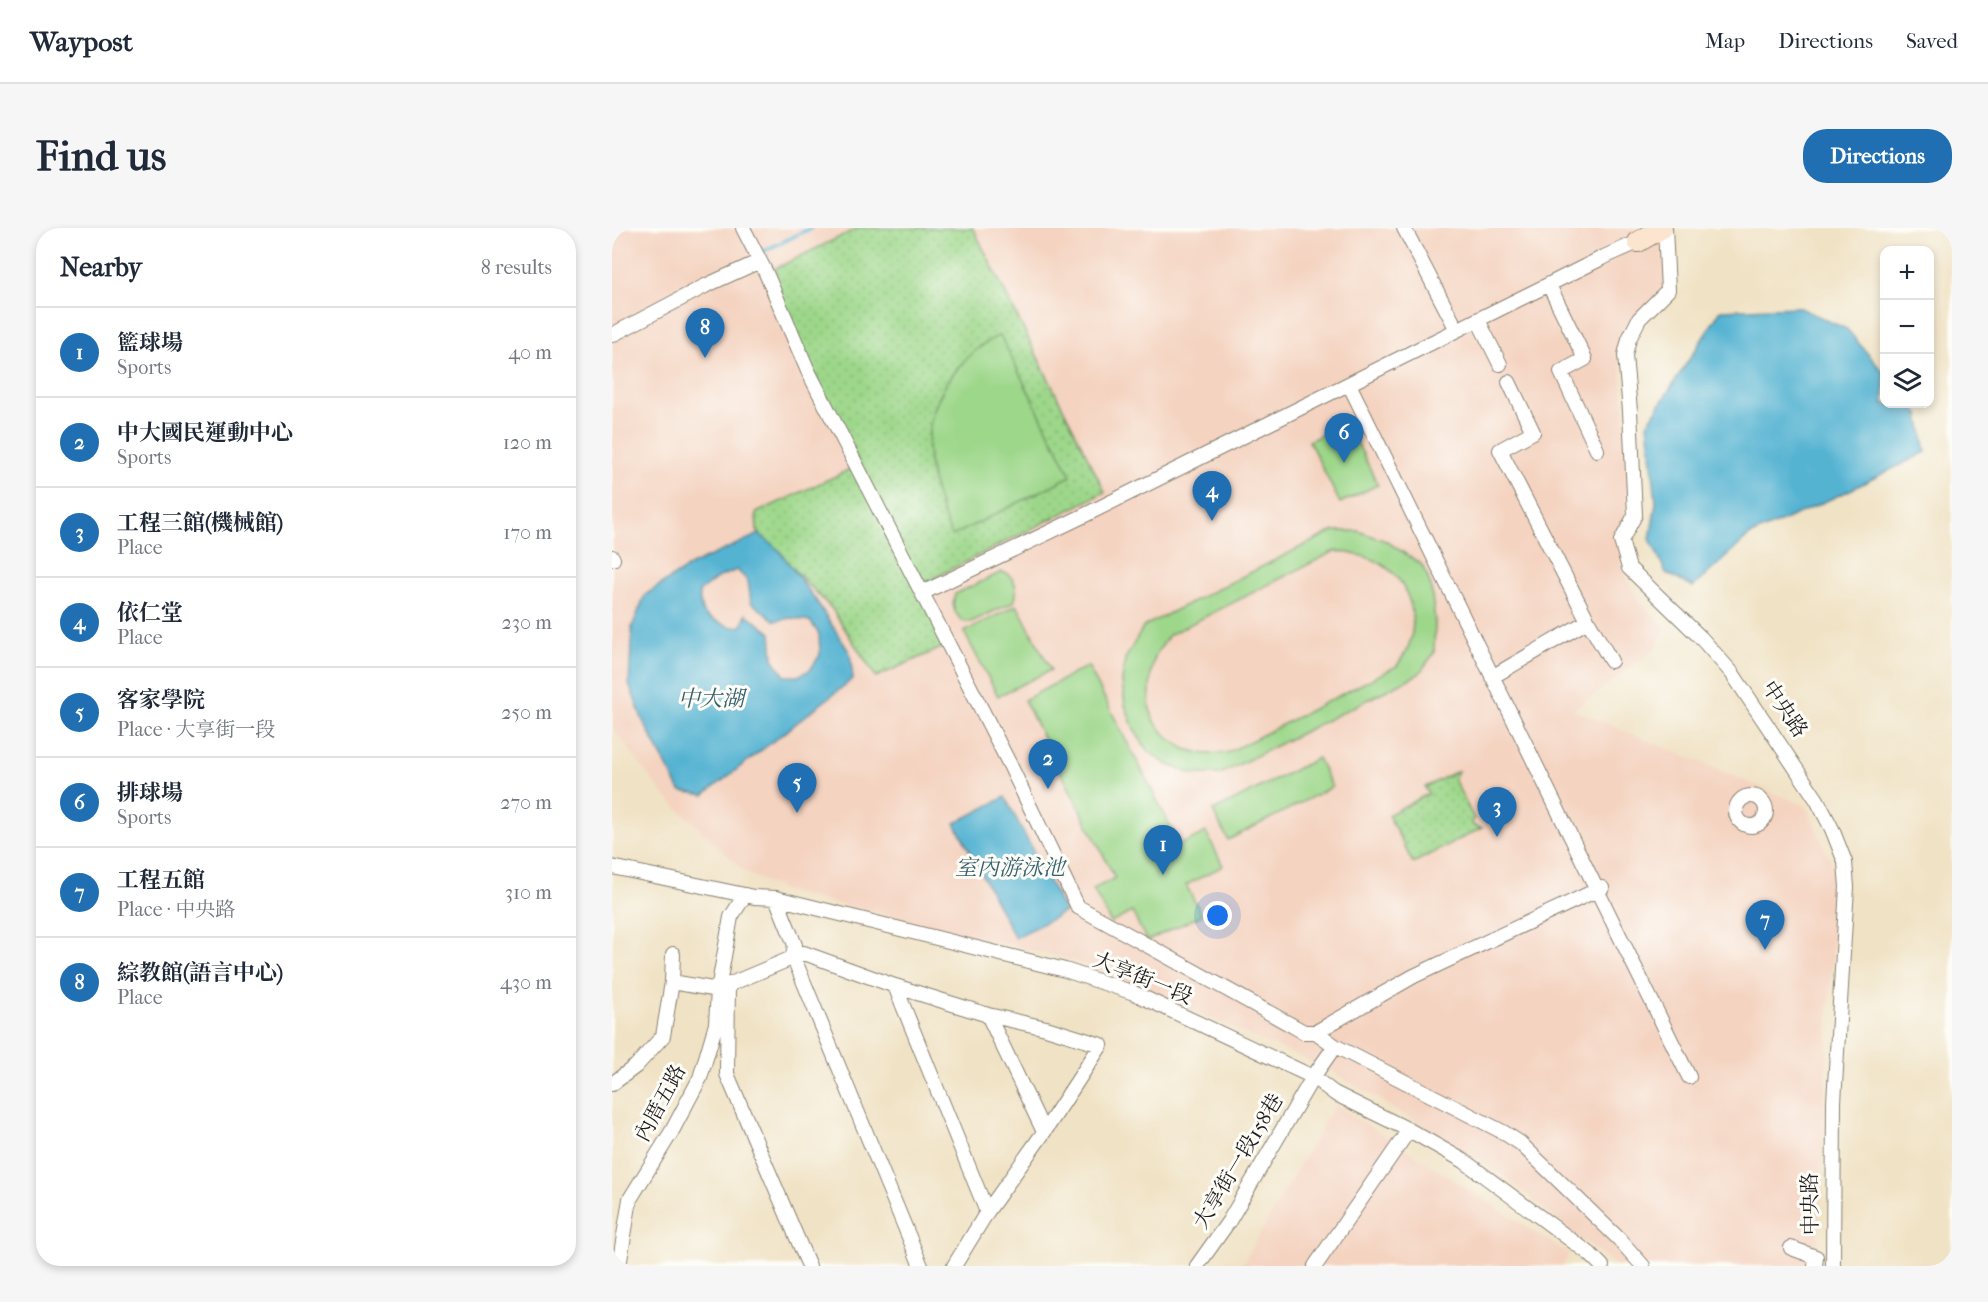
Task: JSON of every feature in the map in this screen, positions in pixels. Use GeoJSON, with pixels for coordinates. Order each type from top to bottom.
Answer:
{"type":"FeatureCollection","features":[{"type":"Feature","properties":{"kind":"street"},"geometry":{"type":"LineString","coordinates":[[743,228],[760,261],[808,371],[1010,765],[1078,907],[1304,1032],[1316,1032],[1414,976],[1600,889]]}},
{"type":"Feature","properties":{"kind":"street"},"geometry":{"type":"LineString","coordinates":[[1404,228],[1457,330]]}},
{"type":"Feature","properties":{"kind":"street","name":"中央路"},"geometry":{"type":"LineString","coordinates":[[1638,242],[1663,228],[1668,290],[1639,319],[1629,339],[1625,356],[1635,515],[1621,541],[1629,568],[1701,638],[1732,673],[1817,800],[1845,862],[1846,887],[1834,1102],[1833,1266]]}},
{"type":"Feature","properties":{"kind":"street"},"geometry":{"type":"LineString","coordinates":[[922,593],[1081,518],[1638,242]]}},
{"type":"Feature","properties":{"kind":"street"},"geometry":{"type":"LineString","coordinates":[[612,335],[705,286],[760,261]]}},
{"type":"Feature","properties":{"kind":"street"},"geometry":{"type":"LineString","coordinates":[[1549,285],[1585,358],[1560,372],[1597,450]]}},
{"type":"Feature","properties":{"kind":"street"},"geometry":{"type":"LineString","coordinates":[[1478,320],[1500,364]]}},
{"type":"Feature","properties":{"kind":"street"},"geometry":{"type":"LineString","coordinates":[[1509,382],[1533,432],[1500,450],[1611,661]]}},
{"type":"Feature","properties":{"kind":"street"},"geometry":{"type":"LineString","coordinates":[[1348,384],[1492,677],[1600,889],[1689,1077]]}},
{"type":"Feature","properties":{"kind":"street"},"geometry":{"type":"LineString","coordinates":[[1492,677],[1588,621]]}},
{"type":"Feature","properties":{"kind":"street","name":"大享街一段"},"geometry":{"type":"LineString","coordinates":[[612,867],[754,897],[776,898],[1065,970],[1134,993],[1313,1077],[1334,1093],[1409,1130],[1464,1161],[1590,1254],[1602,1266]]}},
{"type":"Feature","properties":{"kind":"street","name":"內厝五路"},"geometry":{"type":"LineString","coordinates":[[619,1266],[630,1199],[672,1131],[700,1078],[716,1024],[718,990],[731,917],[745,895]]}},
{"type":"Feature","properties":{"kind":"street"},"geometry":{"type":"LineString","coordinates":[[776,898],[795,945],[793,956],[921,1266]]}},
{"type":"Feature","properties":{"kind":"street"},"geometry":{"type":"LineString","coordinates":[[809,1266],[727,1074],[728,985],[804,953],[895,986],[988,1015],[1046,1028],[1101,1045],[1044,1132],[987,1212],[954,1266]]}},
{"type":"Feature","properties":{"kind":"street"},"geometry":{"type":"LineString","coordinates":[[612,1084],[636,1066],[663,1036],[672,982],[673,954]]}},
{"type":"Feature","properties":{"kind":"street"},"geometry":{"type":"LineString","coordinates":[[672,982],[718,990]]}},
{"type":"Feature","properties":{"kind":"street"},"geometry":{"type":"LineString","coordinates":[[895,986],[987,1212]]}},
{"type":"Feature","properties":{"kind":"street"},"geometry":{"type":"LineString","coordinates":[[988,1015],[1044,1132]]}},
{"type":"Feature","properties":{"kind":"street"},"geometry":{"type":"LineString","coordinates":[[1316,1032],[1335,1046],[1503,1132],[1520,1143],[1619,1239],[1643,1266]]}},
{"type":"Feature","properties":{"kind":"street","name":"大享街一段158巷"},"geometry":{"type":"LineString","coordinates":[[1197,1266],[1229,1221],[1313,1077],[1335,1046]]}},
{"type":"Feature","properties":{"kind":"street"},"geometry":{"type":"LineString","coordinates":[[1315,1266],[1409,1130]]}},
{"type":"Feature","properties":{"kind":"street"},"geometry":{"type":"LineString","coordinates":[[1791,1248],[1816,1257],[1815,1266]]}},
{"type":"Feature","properties":{"kind":"shaded area"},"geometry":{"type":"Polygon","coordinates":[[[612,228],[1657,228],[1669,277],[1619,345],[1629,476],[1620,564],[1638,600],[1666,629],[1655,649],[1574,710],[1806,806],[1836,872],[1817,1266],[1618,1266],[1577,1237],[1503,1175],[1330,1070],[1076,961],[785,891],[745,872],[663,794],[612,727],[612,228]]]}},
{"type":"Feature","properties":{"kind":"shaded area"},"geometry":{"type":"Polygon","coordinates":[[[1335,1104],[1569,1254],[1563,1266],[1241,1266],[1335,1104]]]}},
{"type":"Feature","properties":{"kind":"green space"},"geometry":{"type":"Polygon","coordinates":[[[858,228],[973,228],[1105,492],[920,585],[764,274],[858,228]]]}},
{"type":"Feature","properties":{"kind":"green space"},"geometry":{"type":"Polygon","coordinates":[[[1000,335],[1071,476],[952,536],[931,475],[929,436],[932,416],[939,397],[956,370],[979,348],[1000,335]]]}},
{"type":"Feature","properties":{"kind":"green space"},"geometry":{"type":"Polygon","coordinates":[[[1347,422],[1378,485],[1340,503],[1309,441],[1347,422]]]}},
{"type":"Feature","properties":{"kind":"green space"},"geometry":{"type":"Polygon","coordinates":[[[857,466],[948,645],[876,677],[832,609],[757,531],[756,513],[857,466]]]}},
{"type":"Feature","properties":{"kind":"green space"},"geometry":{"type":"Polygon","coordinates":[[[1333,531],[1358,531],[1386,541],[1421,564],[1431,587],[1435,621],[1434,653],[1419,674],[1220,774],[1193,774],[1166,764],[1147,750],[1134,729],[1125,705],[1122,681],[1125,659],[1144,626],[1333,531]],[[1335,551],[1169,635],[1155,656],[1151,673],[1149,706],[1154,721],[1167,737],[1185,749],[1205,754],[1227,753],[1397,666],[1407,650],[1413,624],[1409,599],[1404,587],[1387,568],[1376,561],[1335,551]]]}},
{"type":"Feature","properties":{"kind":"green space"},"geometry":{"type":"Polygon","coordinates":[[[1002,572],[1010,576],[1015,584],[1014,602],[971,622],[962,621],[955,612],[953,604],[955,594],[1002,572]]]}},
{"type":"Feature","properties":{"kind":"green space"},"geometry":{"type":"Polygon","coordinates":[[[1017,605],[1051,670],[998,696],[964,632],[1017,605]]]}},
{"type":"Feature","properties":{"kind":"green space"},"geometry":{"type":"Polygon","coordinates":[[[1088,666],[1180,845],[1206,832],[1223,866],[1186,885],[1202,915],[1147,941],[1132,912],[1111,923],[1093,889],[1115,878],[1024,700],[1088,666]]]}},
{"type":"Feature","properties":{"kind":"green space"},"geometry":{"type":"Polygon","coordinates":[[[1318,758],[1332,787],[1228,840],[1213,811],[1318,758]]]}},
{"type":"Feature","properties":{"kind":"green space"},"geometry":{"type":"Polygon","coordinates":[[[1458,771],[1454,779],[1474,819],[1471,821],[1474,826],[1482,828],[1413,863],[1388,815],[1428,794],[1425,787],[1458,771]]]}},
{"type":"Feature","properties":{"kind":"water"},"geometry":{"type":"Polygon","coordinates":[[[1798,307],[1847,329],[1880,368],[1880,408],[1914,408],[1919,414],[1926,452],[1846,492],[1749,536],[1693,587],[1666,573],[1650,539],[1656,503],[1648,423],[1721,310],[1798,307]]]}},
{"type":"Feature","properties":{"kind":"water","name":"中大湖"},"geometry":{"type":"Polygon","coordinates":[[[759,534],[779,550],[815,599],[850,653],[853,679],[704,795],[680,791],[643,721],[629,684],[632,627],[645,595],[691,565],[759,534]],[[737,570],[717,578],[699,592],[704,614],[716,621],[735,627],[742,626],[746,614],[771,633],[773,659],[785,676],[798,676],[810,670],[820,655],[819,634],[810,621],[791,618],[775,621],[751,602],[748,581],[737,570]]]}},
{"type":"Feature","properties":{"kind":"water","name":"室內游泳池"},"geometry":{"type":"Polygon","coordinates":[[[1005,797],[1065,912],[1015,938],[955,823],[1005,797]]]}},
{"type":"Feature","properties":{"kind":"waterway"},"geometry":{"type":"LineString","coordinates":[[760,253],[811,228]]}},
{"type":"Feature","properties":{"kind":"place","name":"綜教館(語言中心)"},"geometry":{"type":"Point","coordinates":[705,358]}},
{"type":"Feature","properties":{"kind":"place","name":"排球場"},"geometry":{"type":"Point","coordinates":[1344,463]}},
{"type":"Feature","properties":{"kind":"place","name":"依仁堂"},"geometry":{"type":"Point","coordinates":[1212,521]}},
{"type":"Feature","properties":{"kind":"place","name":"中大國民運動中心"},"geometry":{"type":"Point","coordinates":[1048,789]}},
{"type":"Feature","properties":{"kind":"place","name":"客家學院"},"geometry":{"type":"Point","coordinates":[797,813]}},
{"type":"Feature","properties":{"kind":"place","name":"工程三館(機械館)"},"geometry":{"type":"Point","coordinates":[1497,837]}},
{"type":"Feature","properties":{"kind":"place","name":"籃球場"},"geometry":{"type":"Point","coordinates":[1163,875]}},
{"type":"Feature","properties":{"kind":"place","name":"工程五館"},"geometry":{"type":"Point","coordinates":[1765,950]}}]}
